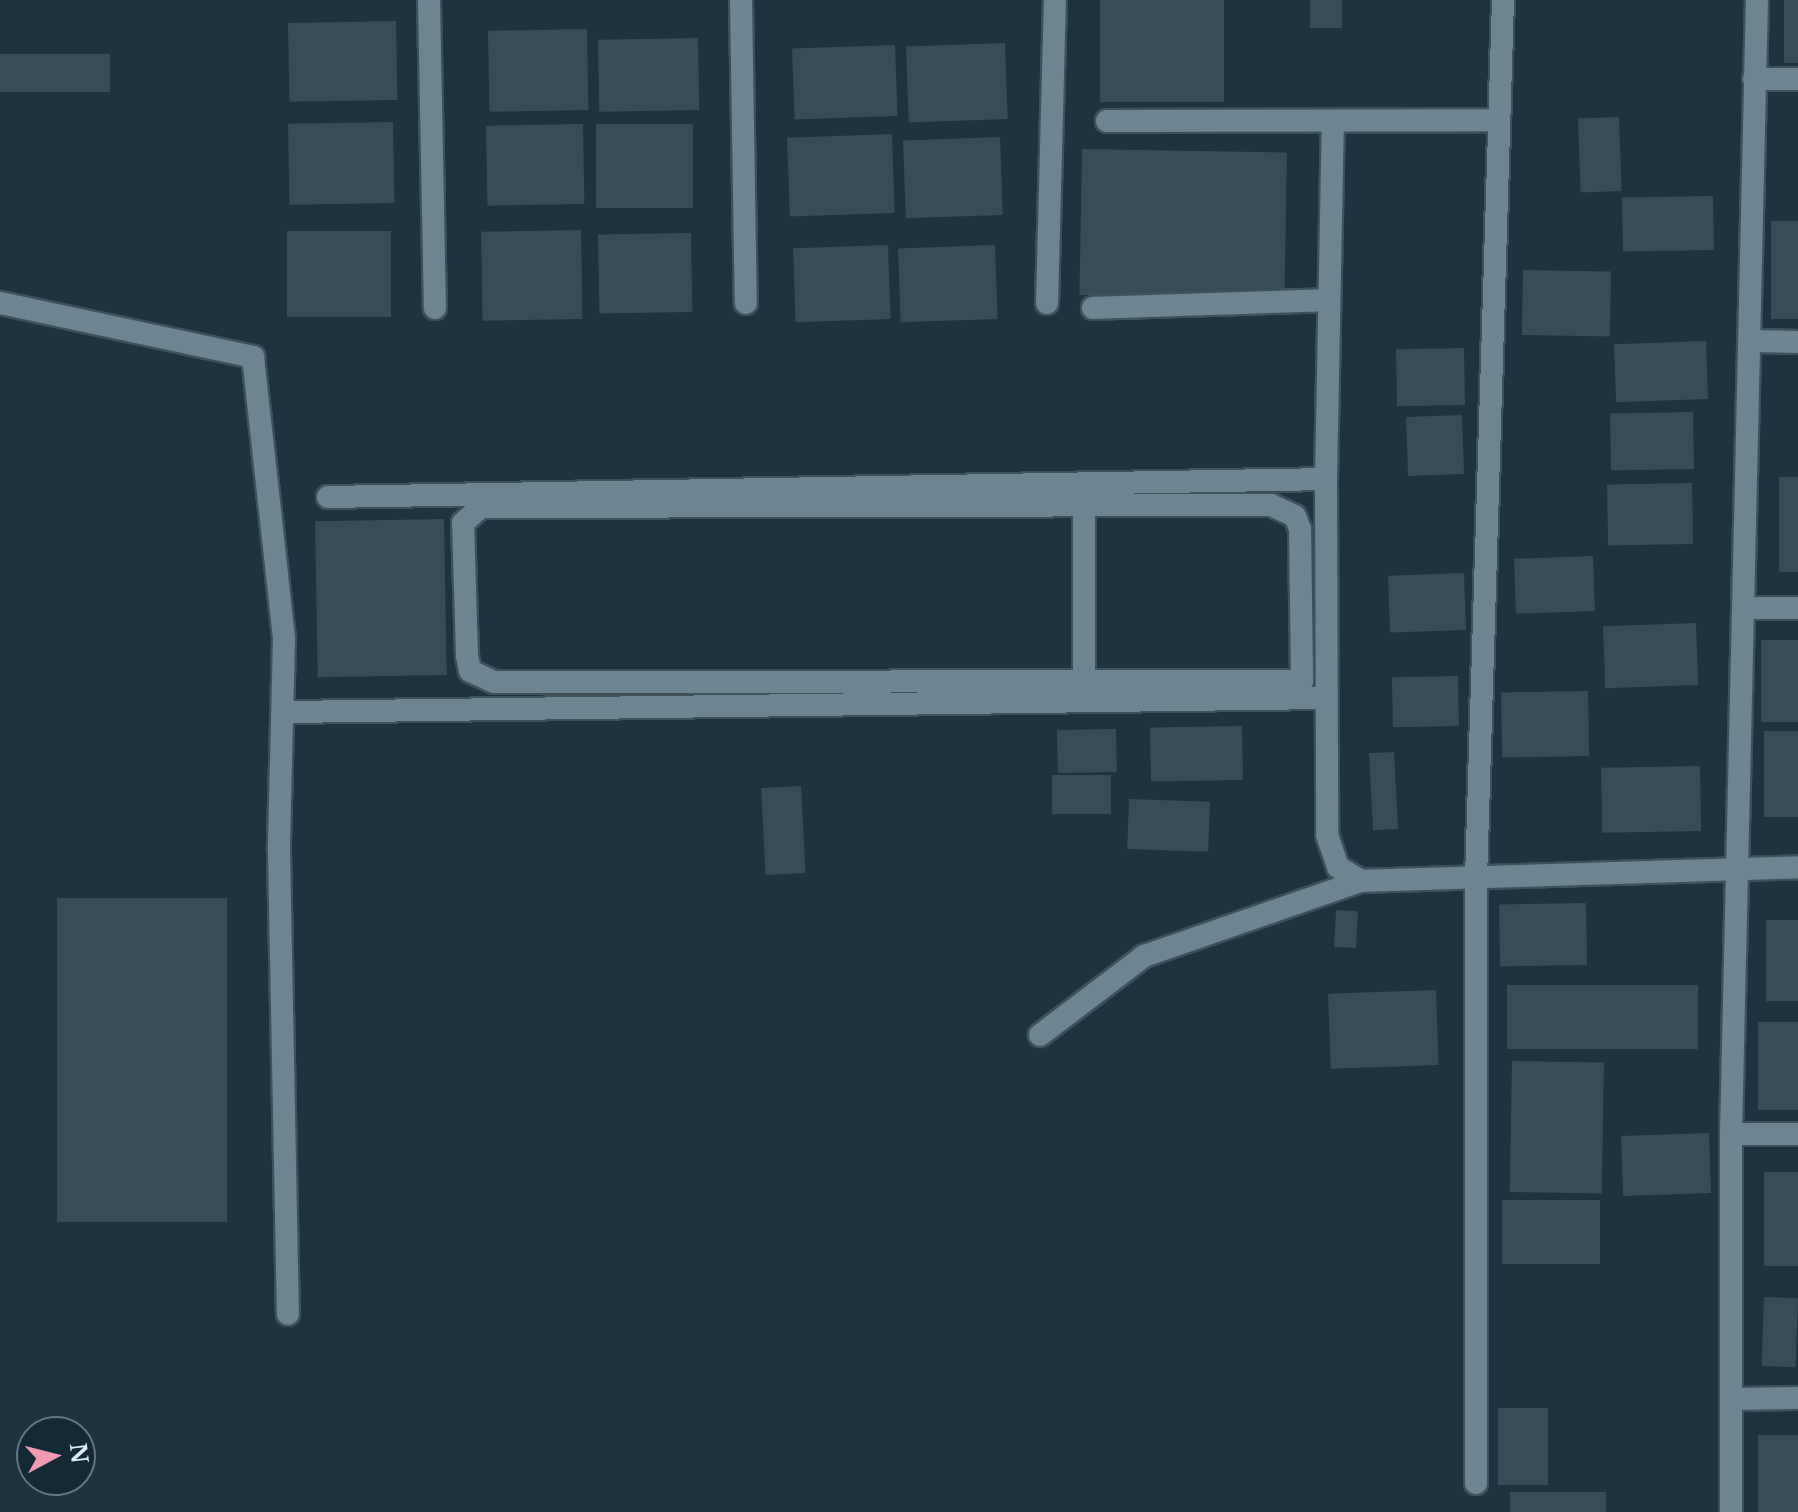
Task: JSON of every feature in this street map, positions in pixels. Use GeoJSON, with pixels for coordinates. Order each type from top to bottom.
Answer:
{"type":"FeatureCollection","features":[{"type":"Feature","properties":{"kind":"street"},"geometry":{"type":"LineString","coordinates":[[429,0],[435,308]]}},
{"type":"Feature","properties":{"kind":"street"},"geometry":{"type":"LineString","coordinates":[[741,0],[746,303]]}},
{"type":"Feature","properties":{"kind":"street"},"geometry":{"type":"LineString","coordinates":[[1047,303],[1055,0]]}},
{"type":"Feature","properties":{"kind":"street"},"geometry":{"type":"LineString","coordinates":[[1476,1483],[1476,879],[1503,0]]}},
{"type":"Feature","properties":{"kind":"street"},"geometry":{"type":"LineString","coordinates":[[1731,1512],[1731,1134],[1736,865],[1753,341],[1757,0]]}},
{"type":"Feature","properties":{"kind":"street"},"geometry":{"type":"LineString","coordinates":[[1754,79],[1798,79]]}},
{"type":"Feature","properties":{"kind":"street"},"geometry":{"type":"LineString","coordinates":[[1107,121],[1499,120]]}},
{"type":"Feature","properties":{"kind":"street"},"geometry":{"type":"LineString","coordinates":[[1310,692],[1326,479],[1333,122]]}},
{"type":"Feature","properties":{"kind":"street"},"geometry":{"type":"LineString","coordinates":[[1093,308],[1329,300]]}},
{"type":"Feature","properties":{"kind":"street"},"geometry":{"type":"LineString","coordinates":[[0,303],[253,357],[285,712],[279,851],[288,1314]]}},
{"type":"Feature","properties":{"kind":"street"},"geometry":{"type":"LineString","coordinates":[[1753,341],[1798,342]]}},
{"type":"Feature","properties":{"kind":"street"},"geometry":{"type":"LineString","coordinates":[[328,497],[1326,479]]}},
{"type":"Feature","properties":{"kind":"street"},"geometry":{"type":"LineString","coordinates":[[1310,692],[1084,691],[864,677],[482,678],[470,671],[467,656],[463,523],[481,507],[1271,505],[1295,516],[1310,692],[1327,835],[1338,867],[1361,881]]}},
{"type":"Feature","properties":{"kind":"street"},"geometry":{"type":"LineString","coordinates":[[1084,506],[1084,691]]}},
{"type":"Feature","properties":{"kind":"street"},"geometry":{"type":"LineString","coordinates":[[1746,608],[1798,608]]}},
{"type":"Feature","properties":{"kind":"street"},"geometry":{"type":"LineString","coordinates":[[864,677],[864,705]]}},
{"type":"Feature","properties":{"kind":"street"},"geometry":{"type":"LineString","coordinates":[[285,712],[864,705],[1084,691]]}},
{"type":"Feature","properties":{"kind":"street"},"geometry":{"type":"LineString","coordinates":[[1040,1035],[1144,956],[1361,881],[1476,879],[1736,865],[1798,867]]}},
{"type":"Feature","properties":{"kind":"street"},"geometry":{"type":"LineString","coordinates":[[1731,1134],[1798,1134]]}},
{"type":"Feature","properties":{"kind":"street"},"geometry":{"type":"LineString","coordinates":[[1731,1399],[1798,1398]]}},
{"type":"Feature","properties":{"kind":"building"},"geometry":{"type":"Polygon","coordinates":[[[1100,0],[1224,0],[1224,102],[1100,102],[1100,0]]]}},
{"type":"Feature","properties":{"kind":"building"},"geometry":{"type":"Polygon","coordinates":[[[1310,0],[1342,0],[1342,28],[1310,28],[1310,0]]]}},
{"type":"Feature","properties":{"kind":"building"},"geometry":{"type":"Polygon","coordinates":[[[1784,0],[1798,0],[1798,63],[1784,63],[1784,0]]]}},
{"type":"Feature","properties":{"kind":"building"},"geometry":{"type":"Polygon","coordinates":[[[396,21],[397,100],[289,102],[288,23],[396,21]]]}},
{"type":"Feature","properties":{"kind":"building"},"geometry":{"type":"Polygon","coordinates":[[[587,29],[588,110],[489,112],[488,31],[587,29]]]}},
{"type":"Feature","properties":{"kind":"building"},"geometry":{"type":"Polygon","coordinates":[[[698,38],[699,110],[599,112],[598,40],[698,38]]]}},
{"type":"Feature","properties":{"kind":"building"},"geometry":{"type":"Polygon","coordinates":[[[1005,43],[1008,119],[909,122],[906,46],[1005,43]]]}},
{"type":"Feature","properties":{"kind":"building"},"geometry":{"type":"Polygon","coordinates":[[[895,45],[897,116],[795,120],[792,49],[895,45]]]}},
{"type":"Feature","properties":{"kind":"building"},"geometry":{"type":"Polygon","coordinates":[[[0,54],[110,54],[110,92],[0,92],[0,54]]]}},
{"type":"Feature","properties":{"kind":"building"},"geometry":{"type":"Polygon","coordinates":[[[1619,117],[1622,191],[1581,192],[1578,118],[1619,117]]]}},
{"type":"Feature","properties":{"kind":"building"},"geometry":{"type":"Polygon","coordinates":[[[393,122],[394,203],[289,205],[288,124],[393,122]]]}},
{"type":"Feature","properties":{"kind":"building"},"geometry":{"type":"Polygon","coordinates":[[[583,124],[584,204],[487,206],[486,126],[583,124]]]}},
{"type":"Feature","properties":{"kind":"building"},"geometry":{"type":"Polygon","coordinates":[[[596,124],[693,124],[693,208],[596,208],[596,124]]]}},
{"type":"Feature","properties":{"kind":"building"},"geometry":{"type":"Polygon","coordinates":[[[892,134],[895,213],[790,217],[787,138],[892,134]]]}},
{"type":"Feature","properties":{"kind":"building"},"geometry":{"type":"Polygon","coordinates":[[[1000,137],[1003,215],[906,218],[903,140],[1000,137]]]}},
{"type":"Feature","properties":{"kind":"building"},"geometry":{"type":"Polygon","coordinates":[[[1082,149],[1287,153],[1284,299],[1079,295],[1082,149]]]}},
{"type":"Feature","properties":{"kind":"building"},"geometry":{"type":"Polygon","coordinates":[[[1713,196],[1714,250],[1623,252],[1622,198],[1713,196]]]}},
{"type":"Feature","properties":{"kind":"building"},"geometry":{"type":"Polygon","coordinates":[[[1771,221],[1798,221],[1798,319],[1771,319],[1771,221]]]}},
{"type":"Feature","properties":{"kind":"building"},"geometry":{"type":"Polygon","coordinates":[[[581,230],[583,319],[483,321],[481,232],[581,230]]]}},
{"type":"Feature","properties":{"kind":"building"},"geometry":{"type":"Polygon","coordinates":[[[287,231],[391,231],[391,317],[287,317],[287,231]]]}},
{"type":"Feature","properties":{"kind":"building"},"geometry":{"type":"Polygon","coordinates":[[[691,233],[692,312],[599,314],[598,235],[691,233]]]}},
{"type":"Feature","properties":{"kind":"building"},"geometry":{"type":"Polygon","coordinates":[[[888,245],[891,319],[796,322],[793,248],[888,245]]]}},
{"type":"Feature","properties":{"kind":"building"},"geometry":{"type":"Polygon","coordinates":[[[995,245],[998,319],[901,322],[898,248],[995,245]]]}},
{"type":"Feature","properties":{"kind":"building"},"geometry":{"type":"Polygon","coordinates":[[[1523,270],[1611,272],[1610,337],[1522,335],[1523,270]]]}},
{"type":"Feature","properties":{"kind":"building"},"geometry":{"type":"Polygon","coordinates":[[[1706,341],[1708,399],[1616,402],[1614,344],[1706,341]]]}},
{"type":"Feature","properties":{"kind":"building"},"geometry":{"type":"Polygon","coordinates":[[[1464,348],[1465,405],[1397,406],[1396,349],[1464,348]]]}},
{"type":"Feature","properties":{"kind":"building"},"geometry":{"type":"Polygon","coordinates":[[[1693,412],[1694,469],[1611,470],[1610,413],[1693,412]]]}},
{"type":"Feature","properties":{"kind":"building"},"geometry":{"type":"Polygon","coordinates":[[[1462,415],[1464,474],[1408,476],[1406,417],[1462,415]]]}},
{"type":"Feature","properties":{"kind":"building"},"geometry":{"type":"Polygon","coordinates":[[[1779,477],[1798,477],[1798,572],[1779,572],[1779,477]]]}},
{"type":"Feature","properties":{"kind":"building"},"geometry":{"type":"Polygon","coordinates":[[[1692,483],[1693,544],[1608,545],[1607,484],[1692,483]]]}},
{"type":"Feature","properties":{"kind":"building"},"geometry":{"type":"Polygon","coordinates":[[[444,519],[447,675],[318,677],[315,521],[444,519]]]}},
{"type":"Feature","properties":{"kind":"building"},"geometry":{"type":"Polygon","coordinates":[[[1593,556],[1595,611],[1516,614],[1514,559],[1593,556]]]}},
{"type":"Feature","properties":{"kind":"building"},"geometry":{"type":"Polygon","coordinates":[[[1464,573],[1466,630],[1390,633],[1388,576],[1464,573]]]}},
{"type":"Feature","properties":{"kind":"building"},"geometry":{"type":"Polygon","coordinates":[[[1696,623],[1698,685],[1605,688],[1603,626],[1696,623]]]}},
{"type":"Feature","properties":{"kind":"building"},"geometry":{"type":"Polygon","coordinates":[[[1761,640],[1798,640],[1798,722],[1761,722],[1761,640]]]}},
{"type":"Feature","properties":{"kind":"building"},"geometry":{"type":"Polygon","coordinates":[[[1458,676],[1459,726],[1393,727],[1392,677],[1458,676]]]}},
{"type":"Feature","properties":{"kind":"building"},"geometry":{"type":"Polygon","coordinates":[[[1588,691],[1589,756],[1502,758],[1501,693],[1588,691]]]}},
{"type":"Feature","properties":{"kind":"building"},"geometry":{"type":"Polygon","coordinates":[[[1242,726],[1243,780],[1151,782],[1150,728],[1242,726]]]}},
{"type":"Feature","properties":{"kind":"building"},"geometry":{"type":"Polygon","coordinates":[[[1116,729],[1117,772],[1058,773],[1057,730],[1116,729]]]}},
{"type":"Feature","properties":{"kind":"building"},"geometry":{"type":"Polygon","coordinates":[[[1764,731],[1798,731],[1798,817],[1764,817],[1764,731]]]}},
{"type":"Feature","properties":{"kind":"building"},"geometry":{"type":"Polygon","coordinates":[[[1394,752],[1398,829],[1373,830],[1369,753],[1394,752]]]}},
{"type":"Feature","properties":{"kind":"building"},"geometry":{"type":"Polygon","coordinates":[[[1700,766],[1701,831],[1602,833],[1601,768],[1700,766]]]}},
{"type":"Feature","properties":{"kind":"building"},"geometry":{"type":"Polygon","coordinates":[[[1052,775],[1111,775],[1111,814],[1052,814],[1052,775]]]}},
{"type":"Feature","properties":{"kind":"building"},"geometry":{"type":"Polygon","coordinates":[[[801,786],[806,873],[766,875],[761,788],[801,786]]]}},
{"type":"Feature","properties":{"kind":"building"},"geometry":{"type":"Polygon","coordinates":[[[1129,799],[1210,802],[1208,852],[1127,849],[1129,799]]]}},
{"type":"Feature","properties":{"kind":"building"},"geometry":{"type":"Polygon","coordinates":[[[57,898],[227,898],[227,1222],[57,1222],[57,898]]]}},
{"type":"Feature","properties":{"kind":"building"},"geometry":{"type":"Polygon","coordinates":[[[1586,903],[1587,965],[1500,967],[1499,905],[1586,903]]]}},
{"type":"Feature","properties":{"kind":"building"},"geometry":{"type":"Polygon","coordinates":[[[1336,910],[1358,911],[1356,948],[1334,947],[1336,910]]]}},
{"type":"Feature","properties":{"kind":"building"},"geometry":{"type":"Polygon","coordinates":[[[1766,920],[1798,920],[1798,1001],[1766,1001],[1766,920]]]}},
{"type":"Feature","properties":{"kind":"building"},"geometry":{"type":"Polygon","coordinates":[[[1507,985],[1698,985],[1698,1049],[1507,1049],[1507,985]]]}},
{"type":"Feature","properties":{"kind":"building"},"geometry":{"type":"Polygon","coordinates":[[[1436,990],[1439,1065],[1331,1069],[1328,994],[1436,990]]]}},
{"type":"Feature","properties":{"kind":"building"},"geometry":{"type":"Polygon","coordinates":[[[1758,1022],[1798,1022],[1798,1110],[1758,1110],[1758,1022]]]}},
{"type":"Feature","properties":{"kind":"building"},"geometry":{"type":"Polygon","coordinates":[[[1512,1061],[1604,1063],[1602,1194],[1510,1192],[1512,1061]]]}},
{"type":"Feature","properties":{"kind":"building"},"geometry":{"type":"Polygon","coordinates":[[[1709,1133],[1711,1193],[1623,1196],[1621,1136],[1709,1133]]]}},
{"type":"Feature","properties":{"kind":"building"},"geometry":{"type":"Polygon","coordinates":[[[1764,1172],[1798,1172],[1798,1266],[1764,1266],[1764,1172]]]}},
{"type":"Feature","properties":{"kind":"building"},"geometry":{"type":"Polygon","coordinates":[[[1502,1200],[1600,1200],[1600,1264],[1502,1264],[1502,1200]]]}},
{"type":"Feature","properties":{"kind":"building"},"geometry":{"type":"Polygon","coordinates":[[[1764,1297],[1798,1298],[1796,1367],[1762,1366],[1764,1297]]]}},
{"type":"Feature","properties":{"kind":"building"},"geometry":{"type":"Polygon","coordinates":[[[1498,1408],[1548,1408],[1548,1485],[1498,1485],[1498,1408]]]}},
{"type":"Feature","properties":{"kind":"building"},"geometry":{"type":"Polygon","coordinates":[[[1758,1435],[1798,1435],[1798,1512],[1758,1512],[1758,1435]]]}},
{"type":"Feature","properties":{"kind":"building"},"geometry":{"type":"Polygon","coordinates":[[[1510,1492],[1606,1492],[1606,1512],[1510,1512],[1510,1492]]]}}]}
